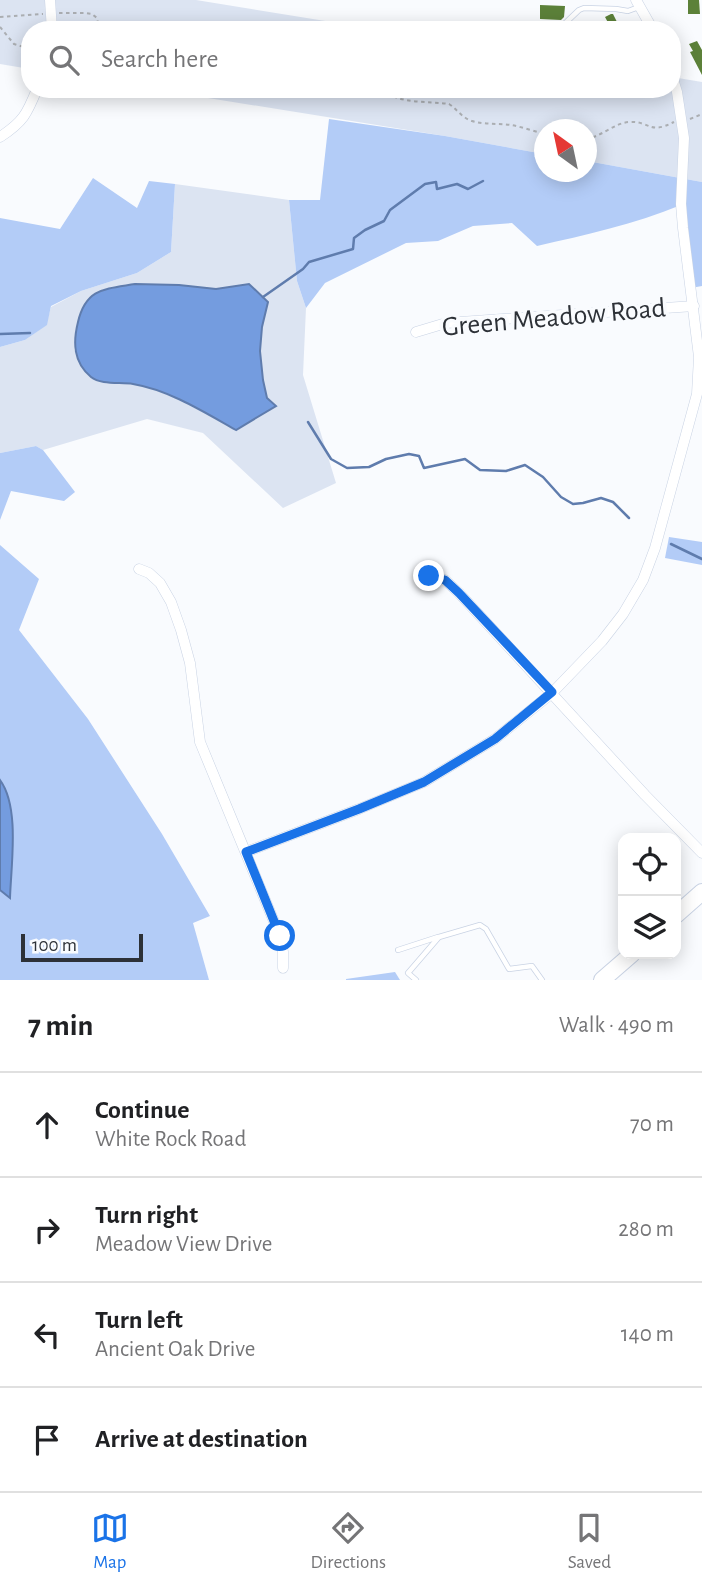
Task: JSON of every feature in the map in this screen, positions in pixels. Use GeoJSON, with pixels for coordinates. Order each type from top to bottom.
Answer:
{"type":"FeatureCollection","features":[{"type":"Feature","properties":{"kind":"main road"},"geometry":{"type":"LineString","coordinates":[[681,911],[702,892]]}},
{"type":"Feature","properties":{"kind":"main road"},"geometry":{"type":"LineString","coordinates":[[602,980],[626,959]]}},
{"type":"Feature","properties":{"kind":"street"},"geometry":{"type":"LineString","coordinates":[[50,0],[51,21]]}},
{"type":"Feature","properties":{"kind":"street"},"geometry":{"type":"LineString","coordinates":[[638,4],[648,21]]}},
{"type":"Feature","properties":{"kind":"street"},"geometry":{"type":"LineString","coordinates":[[0,137],[16,127],[29,110],[34,98]]}},
{"type":"Feature","properties":{"kind":"street"},"geometry":{"type":"LineString","coordinates":[[246,852],[424,782],[495,739],[552,692],[602,641],[623,614],[643,580],[655,548],[698,394],[699,328],[683,228],[681,204],[684,138],[678,98]]}},
{"type":"Feature","properties":{"kind":"street","name":"Green Meadow Road"},"geometry":{"type":"LineString","coordinates":[[416,332],[446,323],[694,306]]}},
{"type":"Feature","properties":{"kind":"street"},"geometry":{"type":"LineString","coordinates":[[139,569],[149,573],[160,583],[171,602],[190,663],[200,742],[280,936],[282,968]]}},
{"type":"Feature","properties":{"kind":"street"},"geometry":{"type":"LineString","coordinates":[[429,576],[445,580],[459,593],[645,796],[702,853]]}},
{"type":"Feature","properties":{"kind":"lane"},"geometry":{"type":"LineString","coordinates":[[567,21],[584,8],[628,11],[638,4]]}},
{"type":"Feature","properties":{"kind":"lane"},"geometry":{"type":"LineString","coordinates":[[398,950],[480,925],[486,929],[509,969],[532,966],[542,980]]}},
{"type":"Feature","properties":{"kind":"lane"},"geometry":{"type":"LineString","coordinates":[[416,980],[408,973],[439,937]]}},
{"type":"Feature","properties":{"kind":"path"},"geometry":{"type":"LineString","coordinates":[[0,17],[51,13],[92,14],[98,21]]}},
{"type":"Feature","properties":{"kind":"path"},"geometry":{"type":"LineString","coordinates":[[0,27],[14,44],[21,46]]}},
{"type":"Feature","properties":{"kind":"path"},"geometry":{"type":"LineString","coordinates":[[394,98],[449,104],[471,120],[534,131]]}},
{"type":"Feature","properties":{"kind":"path"},"geometry":{"type":"LineString","coordinates":[[597,136],[631,121],[654,128],[702,114]]}},
{"type":"Feature","properties":{"kind":"shaded area"},"geometry":{"type":"Polygon","coordinates":[[[0,0],[196,0],[326,21],[21,21],[21,68],[0,64],[0,0]]]}},
{"type":"Feature","properties":{"kind":"shaded area"},"geometry":{"type":"Polygon","coordinates":[[[681,78],[702,82],[702,182],[597,163],[597,119],[534,119],[534,152],[208,98],[681,98],[681,78]]]}},
{"type":"Feature","properties":{"kind":"shaded area"},"geometry":{"type":"Polygon","coordinates":[[[329,119],[534,152],[534,182],[597,182],[597,163],[702,182],[702,286],[691,288],[681,205],[628,223],[537,246],[512,223],[473,226],[438,241],[406,243],[325,283],[306,308],[297,281],[289,200],[320,200],[329,119]]]}},
{"type":"Feature","properties":{"kind":"shaded area"},"geometry":{"type":"Polygon","coordinates":[[[93,178],[137,208],[149,181],[175,184],[171,252],[137,273],[81,291],[51,306],[47,325],[25,340],[0,347],[0,218],[60,229],[93,178]]]}},
{"type":"Feature","properties":{"kind":"shaded area"},"geometry":{"type":"Polygon","coordinates":[[[175,184],[289,200],[297,281],[306,308],[303,375],[336,483],[283,508],[203,433],[147,419],[43,450],[36,446],[0,453],[0,347],[25,340],[46,325],[51,307],[81,291],[137,273],[171,252],[175,184]],[[135,284],[102,290],[81,310],[74,350],[91,377],[99,381],[136,384],[153,389],[236,430],[275,406],[267,398],[260,351],[268,302],[249,284],[216,289],[135,284]]]}},
{"type":"Feature","properties":{"kind":"shaded area"},"geometry":{"type":"Polygon","coordinates":[[[135,284],[216,289],[249,284],[268,302],[260,351],[267,398],[276,406],[236,430],[160,391],[133,384],[100,381],[91,377],[81,365],[75,344],[76,329],[86,302],[106,289],[135,284]]]}},
{"type":"Feature","properties":{"kind":"shaded area"},"geometry":{"type":"Polygon","coordinates":[[[36,446],[43,450],[75,492],[64,501],[11,491],[0,520],[0,453],[36,446]]]}},
{"type":"Feature","properties":{"kind":"shaded area"},"geometry":{"type":"Polygon","coordinates":[[[669,537],[702,542],[702,565],[665,558],[669,537]]]}},
{"type":"Feature","properties":{"kind":"shaded area"},"geometry":{"type":"Polygon","coordinates":[[[0,545],[39,579],[19,630],[88,719],[162,834],[210,916],[193,923],[209,980],[0,980],[0,890],[10,898],[13,837],[10,805],[0,780],[0,545]]]}},
{"type":"Feature","properties":{"kind":"shaded area"},"geometry":{"type":"Polygon","coordinates":[[[0,780],[6,791],[12,820],[10,898],[0,890],[0,780]]]}},
{"type":"Feature","properties":{"kind":"shaded area"},"geometry":{"type":"Polygon","coordinates":[[[395,972],[400,980],[346,980],[346,979],[395,972]]]}},
{"type":"Feature","properties":{"kind":"building"},"geometry":{"type":"Polygon","coordinates":[[[688,0],[699,0],[700,14],[688,14],[688,0]]]}},
{"type":"Feature","properties":{"kind":"building"},"geometry":{"type":"Polygon","coordinates":[[[540,5],[565,6],[564,17],[561,20],[540,19],[540,5]]]}},
{"type":"Feature","properties":{"kind":"building"},"geometry":{"type":"Polygon","coordinates":[[[613,14],[616,21],[607,21],[605,17],[613,14]]]}},
{"type":"Feature","properties":{"kind":"building"},"geometry":{"type":"Polygon","coordinates":[[[697,41],[702,50],[702,75],[690,52],[693,51],[689,44],[697,41]]]}},
{"type":"Feature","properties":{"kind":"waterway"},"geometry":{"type":"LineString","coordinates":[[263,297],[309,262],[353,249],[354,238],[384,221],[390,210],[425,184],[436,182],[437,189],[457,184],[468,189],[483,181]]}},
{"type":"Feature","properties":{"kind":"waterway"},"geometry":{"type":"LineString","coordinates":[[0,334],[30,333]]}},
{"type":"Feature","properties":{"kind":"waterway"},"geometry":{"type":"LineString","coordinates":[[308,422],[331,459],[347,468],[369,467],[386,459],[409,454],[419,456],[424,468],[465,459],[480,470],[506,471],[525,465],[543,477],[561,497],[573,504],[601,498],[613,502],[629,518]]}},
{"type":"Feature","properties":{"kind":"waterway"},"geometry":{"type":"LineString","coordinates":[[671,544],[702,559]]}},
{"type":"Feature","properties":{"kind":"route"},"geometry":{"type":"LineString","coordinates":[[280,936],[246,852],[424,782],[495,739],[552,692],[459,593],[445,580],[429,576]]}}]}
